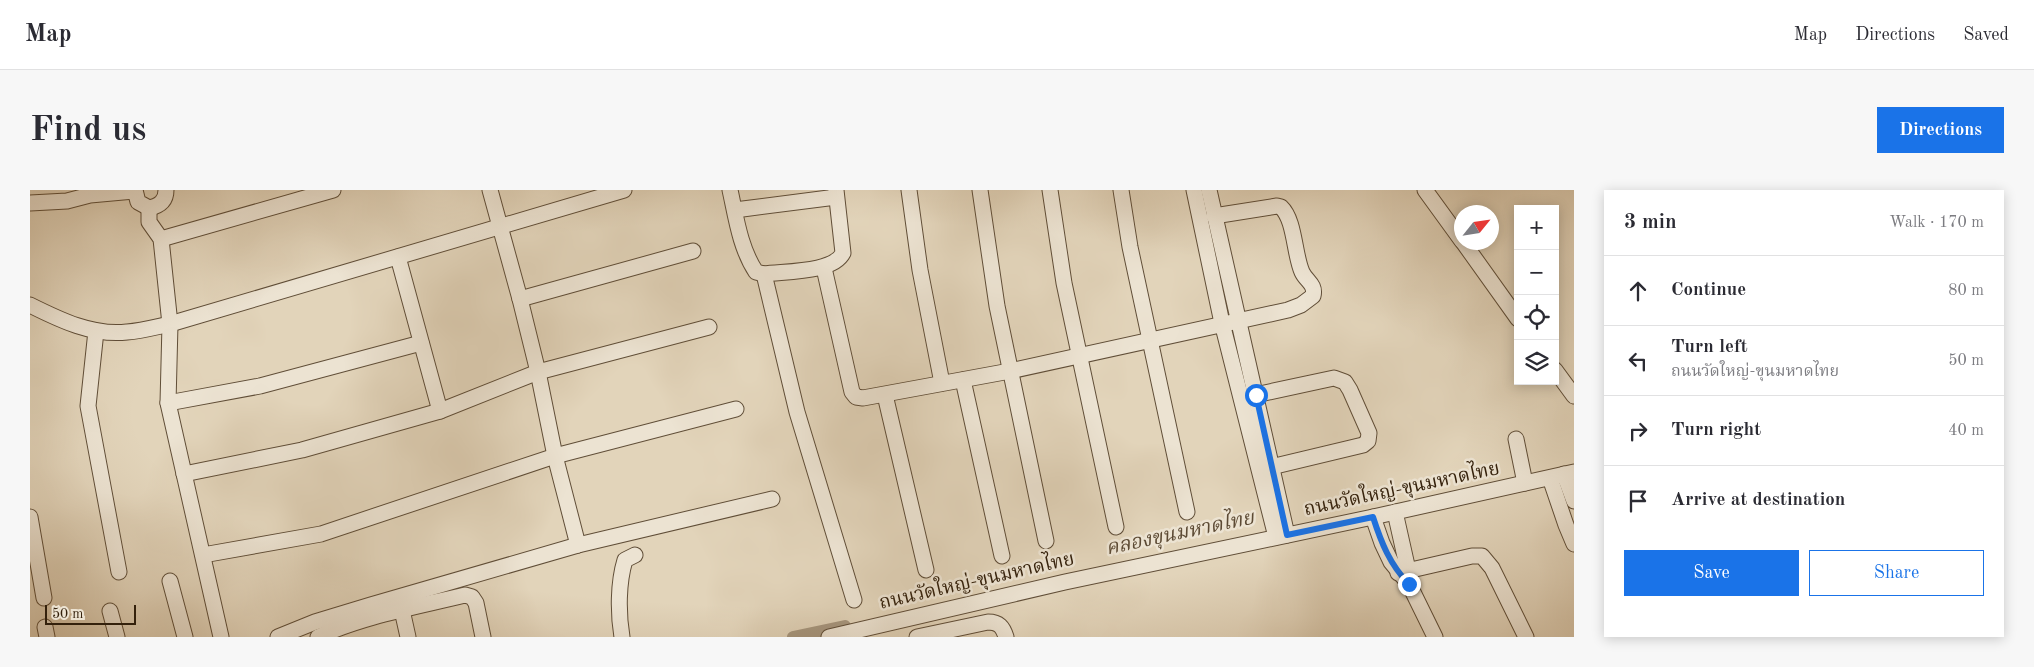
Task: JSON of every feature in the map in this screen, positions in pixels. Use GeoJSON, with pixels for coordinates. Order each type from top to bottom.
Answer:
{"type":"FeatureCollection","features":[{"type":"Feature","properties":{"kind":"street"},"geometry":{"type":"LineString","coordinates":[[30,203],[68,196],[135,190],[138,202],[149,208],[160,204],[164,199],[166,190]]}},
{"type":"Feature","properties":{"kind":"street"},"geometry":{"type":"LineString","coordinates":[[161,238],[333,190]]}},
{"type":"Feature","properties":{"kind":"street"},"geometry":{"type":"LineString","coordinates":[[490,190],[520,299],[538,372],[555,456],[578,545]]}},
{"type":"Feature","properties":{"kind":"street"},"geometry":{"type":"LineString","coordinates":[[30,305],[60,320],[96,331],[126,332],[170,324],[500,225],[624,190]]}},
{"type":"Feature","properties":{"kind":"street"},"geometry":{"type":"LineString","coordinates":[[730,190],[740,234],[751,265],[756,272],[764,274],[824,268],[836,261],[843,253],[836,193],[735,210]]}},
{"type":"Feature","properties":{"kind":"street"},"geometry":{"type":"LineString","coordinates":[[909,190],[920,270],[942,383]]}},
{"type":"Feature","properties":{"kind":"street"},"geometry":{"type":"LineString","coordinates":[[980,190],[997,306],[1046,541]]}},
{"type":"Feature","properties":{"kind":"street"},"geometry":{"type":"LineString","coordinates":[[1050,190],[1064,283],[1116,527]]}},
{"type":"Feature","properties":{"kind":"street"},"geometry":{"type":"LineString","coordinates":[[1121,190],[1130,248],[1187,512]]}},
{"type":"Feature","properties":{"kind":"street"},"geometry":{"type":"LineString","coordinates":[[1194,190],[1222,323],[1266,468],[1281,533]]}},
{"type":"Feature","properties":{"kind":"street"},"geometry":{"type":"LineString","coordinates":[[1209,190],[1256,395],[1266,468]]}},
{"type":"Feature","properties":{"kind":"street"},"geometry":{"type":"LineString","coordinates":[[1424,190],[1454,231]]}},
{"type":"Feature","properties":{"kind":"street"},"geometry":{"type":"LineString","coordinates":[[824,268],[853,395],[863,398],[963,380],[1238,320],[1301,305],[1313,296],[1314,288],[1302,272],[1287,217],[1281,207],[1277,206],[1214,216]]}},
{"type":"Feature","properties":{"kind":"street"},"geometry":{"type":"LineString","coordinates":[[149,208],[149,222],[161,238],[170,324],[168,403],[221,637]]}},
{"type":"Feature","properties":{"kind":"street"},"geometry":{"type":"LineString","coordinates":[[1468,250],[1514,314]]}},
{"type":"Feature","properties":{"kind":"street"},"geometry":{"type":"LineString","coordinates":[[520,299],[693,251]]}},
{"type":"Feature","properties":{"kind":"street"},"geometry":{"type":"LineString","coordinates":[[398,256],[440,411]]}},
{"type":"Feature","properties":{"kind":"street"},"geometry":{"type":"LineString","coordinates":[[764,274],[797,412],[854,600]]}},
{"type":"Feature","properties":{"kind":"street"},"geometry":{"type":"LineString","coordinates":[[184,474],[302,450],[440,411],[538,372],[709,327]]}},
{"type":"Feature","properties":{"kind":"street"},"geometry":{"type":"LineString","coordinates":[[96,331],[88,406],[119,572]]}},
{"type":"Feature","properties":{"kind":"street"},"geometry":{"type":"LineString","coordinates":[[168,403],[260,386],[421,342]]}},
{"type":"Feature","properties":{"kind":"street"},"geometry":{"type":"LineString","coordinates":[[1559,375],[1574,396]]}},
{"type":"Feature","properties":{"kind":"street"},"geometry":{"type":"LineString","coordinates":[[1256,395],[1334,378],[1340,379],[1345,382],[1350,390],[1369,433],[1368,442],[1363,445],[1266,468]]}},
{"type":"Feature","properties":{"kind":"street"},"geometry":{"type":"LineString","coordinates":[[963,380],[1002,556]]}},
{"type":"Feature","properties":{"kind":"street"},"geometry":{"type":"LineString","coordinates":[[885,395],[926,570]]}},
{"type":"Feature","properties":{"kind":"street"},"geometry":{"type":"LineString","coordinates":[[203,556],[321,534],[555,456],[736,409]]}},
{"type":"Feature","properties":{"kind":"street"},"geometry":{"type":"LineString","coordinates":[[1516,438],[1523,474]]}},
{"type":"Feature","properties":{"kind":"street","name":"ถนนวัดใหญ่-ขุนมหาดไทย"},"geometry":{"type":"LineString","coordinates":[[829,637],[1281,533],[1396,512],[1523,474],[1563,475]]}},
{"type":"Feature","properties":{"kind":"street"},"geometry":{"type":"LineString","coordinates":[[1563,475],[1574,501]]}},
{"type":"Feature","properties":{"kind":"street"},"geometry":{"type":"LineString","coordinates":[[1563,475],[1566,526],[1574,544]]}},
{"type":"Feature","properties":{"kind":"street"},"geometry":{"type":"LineString","coordinates":[[278,637],[315,622],[578,545],[772,499]]}},
{"type":"Feature","properties":{"kind":"street"},"geometry":{"type":"LineString","coordinates":[[1396,512],[1405,576]]}},
{"type":"Feature","properties":{"kind":"street"},"geometry":{"type":"LineString","coordinates":[[30,517],[44,598]]}},
{"type":"Feature","properties":{"kind":"street"},"geometry":{"type":"LineString","coordinates":[[1373,517],[1382,543],[1405,576],[1435,637]]}},
{"type":"Feature","properties":{"kind":"street"},"geometry":{"type":"LineString","coordinates":[[622,637],[620,606],[623,566],[625,560],[635,555]]}},
{"type":"Feature","properties":{"kind":"street"},"geometry":{"type":"LineString","coordinates":[[1405,576],[1472,556],[1482,556],[1492,568],[1526,637]]}},
{"type":"Feature","properties":{"kind":"street"},"geometry":{"type":"LineString","coordinates":[[170,581],[185,637]]}},
{"type":"Feature","properties":{"kind":"street"},"geometry":{"type":"LineString","coordinates":[[326,635],[402,610],[465,595],[472,597],[476,604],[483,637]]}},
{"type":"Feature","properties":{"kind":"street"},"geometry":{"type":"LineString","coordinates":[[402,610],[408,637]]}},
{"type":"Feature","properties":{"kind":"street"},"geometry":{"type":"LineString","coordinates":[[110,611],[117,637]]}},
{"type":"Feature","properties":{"kind":"street"},"geometry":{"type":"LineString","coordinates":[[918,637],[988,622],[996,622],[1006,637]]}},
{"type":"Feature","properties":{"kind":"waterway","name":"คลองขุนมหาดไทย"},"geometry":{"type":"LineString","coordinates":[[793,637],[845,626]]}},
{"type":"Feature","properties":{"kind":"route"},"geometry":{"type":"LineString","coordinates":[[1256,395],[1287,535],[1373,517],[1391,562],[1398,573],[1409,584]]}}]}
